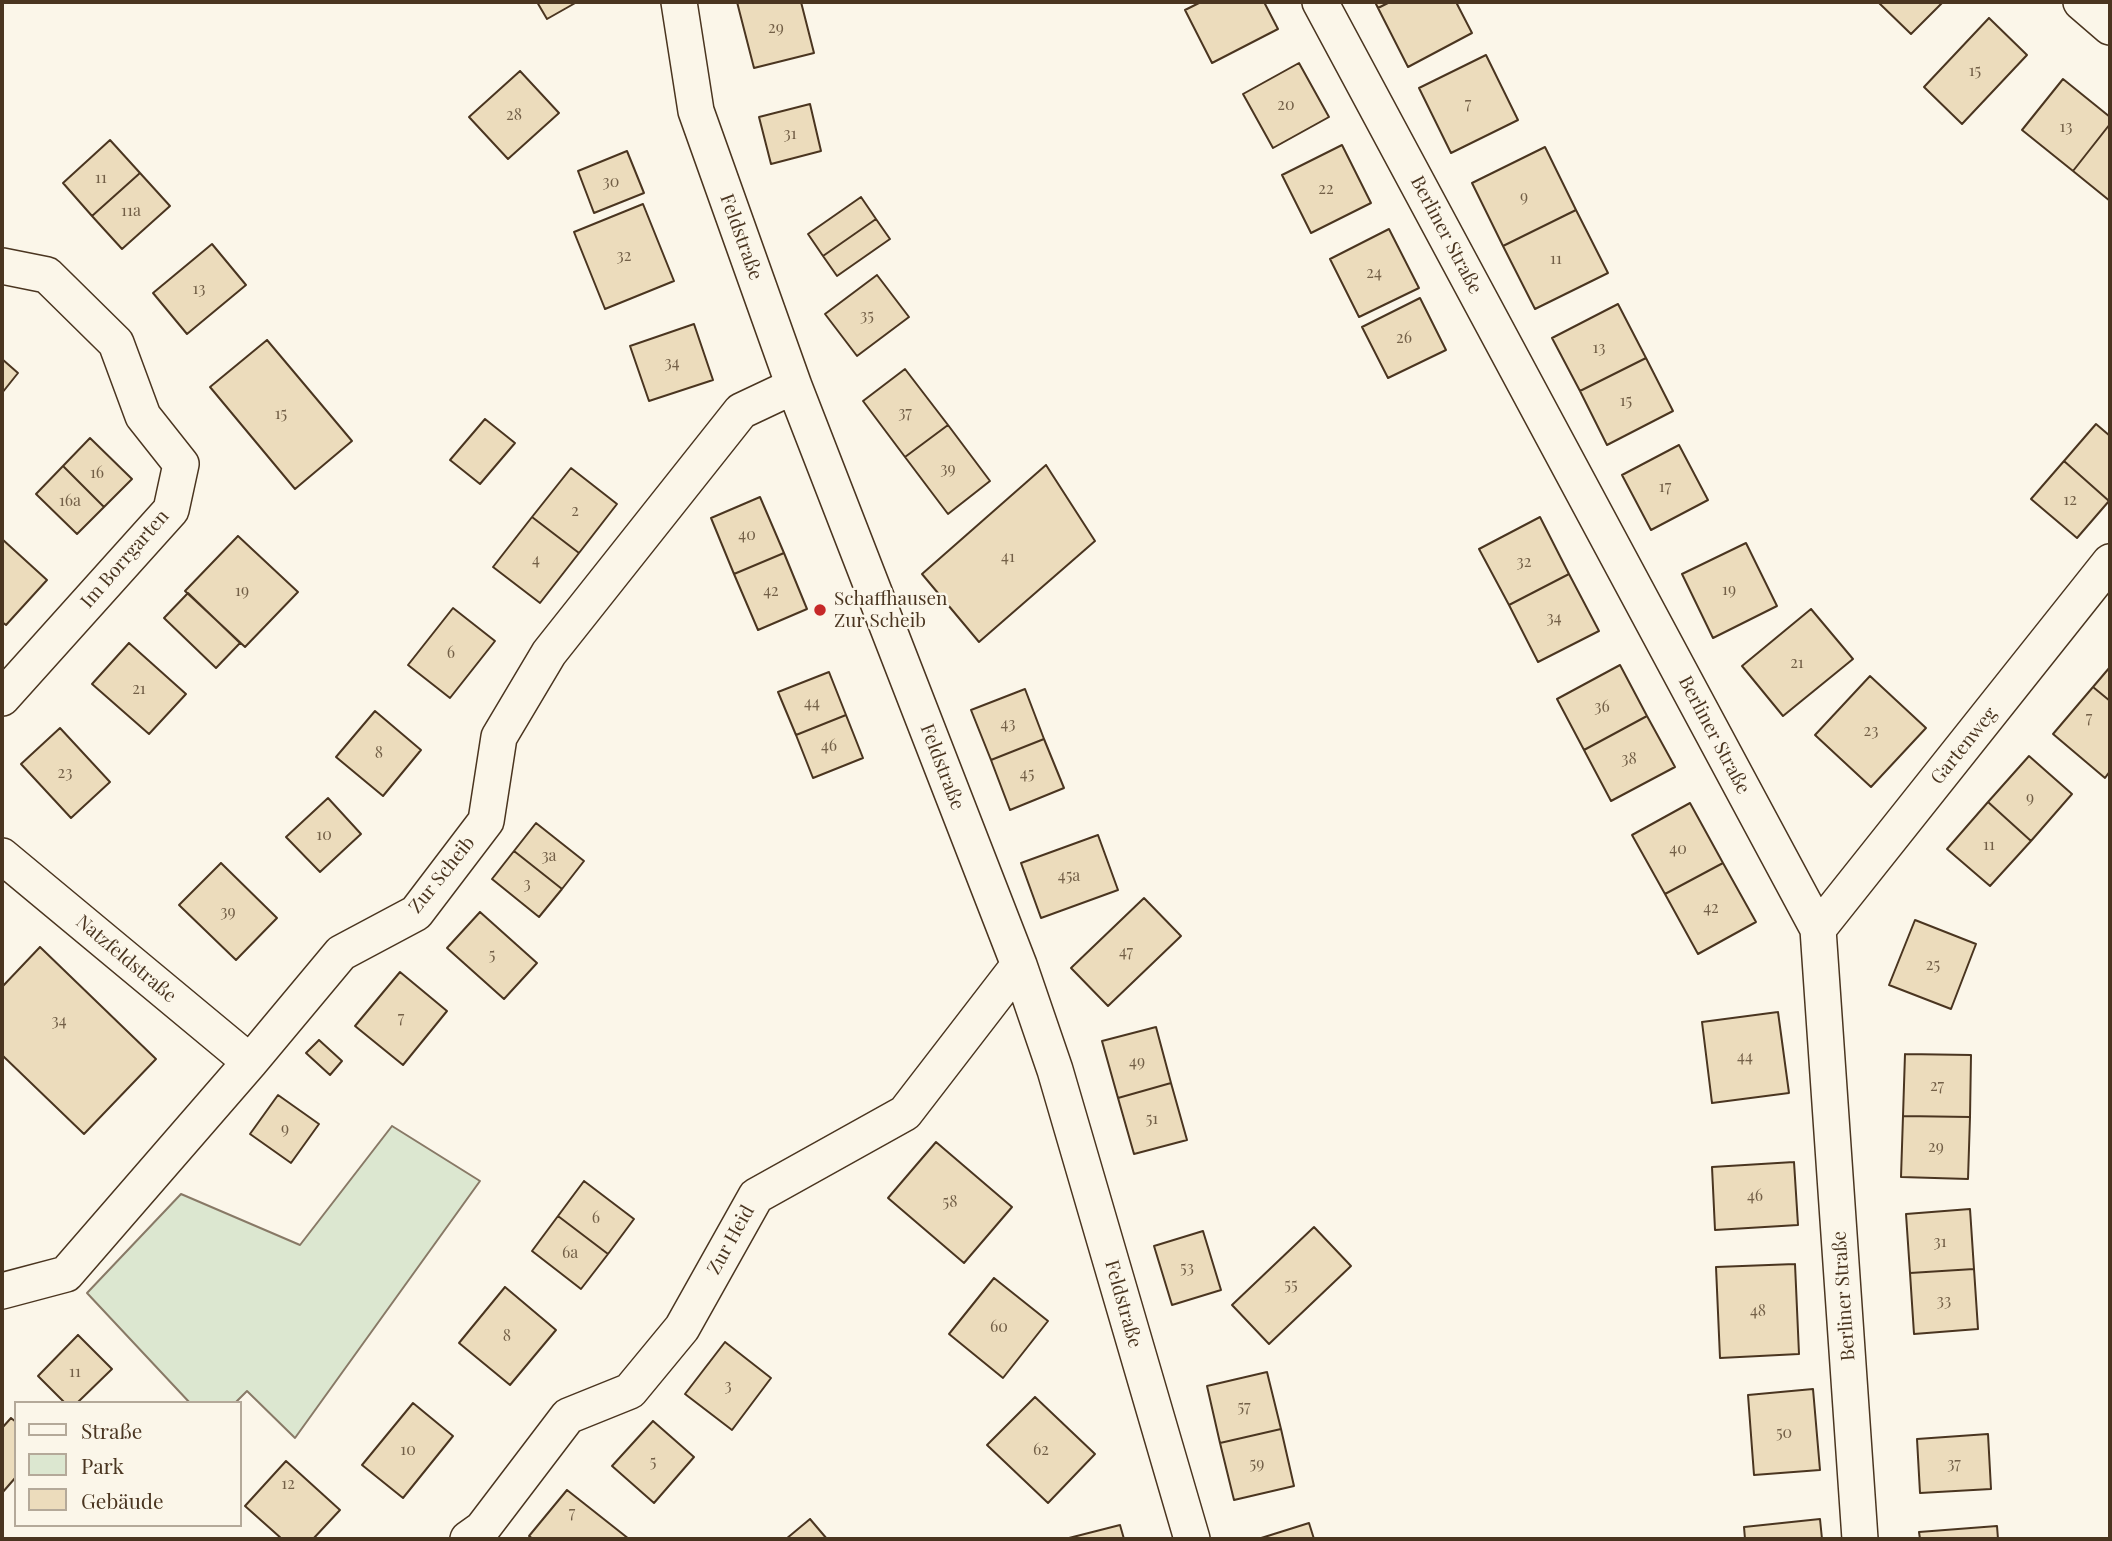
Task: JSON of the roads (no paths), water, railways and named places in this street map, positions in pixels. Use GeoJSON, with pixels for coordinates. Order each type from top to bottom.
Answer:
{"type":"FeatureCollection","features":[{"type":"Feature","properties":{"kind":"street","name":"Feldstraße"},"geometry":{"type":"LineString","coordinates":[[679,2],[696,111],[794,386],[1019,965],[1055,1070],[1192,1539]]}},
{"type":"Feature","properties":{"kind":"street","name":"Berliner Straße"},"geometry":{"type":"LineString","coordinates":[[1320,2],[1818,929],[1860,1539]]}},
{"type":"Feature","properties":{"kind":"street"},"geometry":{"type":"LineString","coordinates":[[2081,2],[2110,27]]}},
{"type":"Feature","properties":{"kind":"street","name":"Im Borrgarten"},"geometry":{"type":"LineString","coordinates":[[2,266],[47,275],[116,343],[143,416],[181,464],[171,510],[2,698]]}},
{"type":"Feature","properties":{"kind":"street","name":"Zur Scheib"},"geometry":{"type":"LineString","coordinates":[[2,1291],[66,1274],[341,953],[416,913],[485,821],[499,737],[549,653],[741,411],[794,386]]}},
{"type":"Feature","properties":{"kind":"street","name":"Gartenweg"},"geometry":{"type":"LineString","coordinates":[[1818,929],[2110,562]]}},
{"type":"Feature","properties":{"kind":"street","name":"Natzfeldstraße"},"geometry":{"type":"LineString","coordinates":[[2,856],[250,1062]]}},
{"type":"Feature","properties":{"kind":"street","name":"Zur Heid"},"geometry":{"type":"LineString","coordinates":[[468,1539],[482,1529],[568,1416],[630,1391],[682,1328],[756,1196],[905,1113],[1019,965]]}},
{"type":"Feature","properties":{"kind":"place","name":"Schaffhausen Zur Scheib"},"geometry":{"type":"Point","coordinates":[820,610]}}]}
